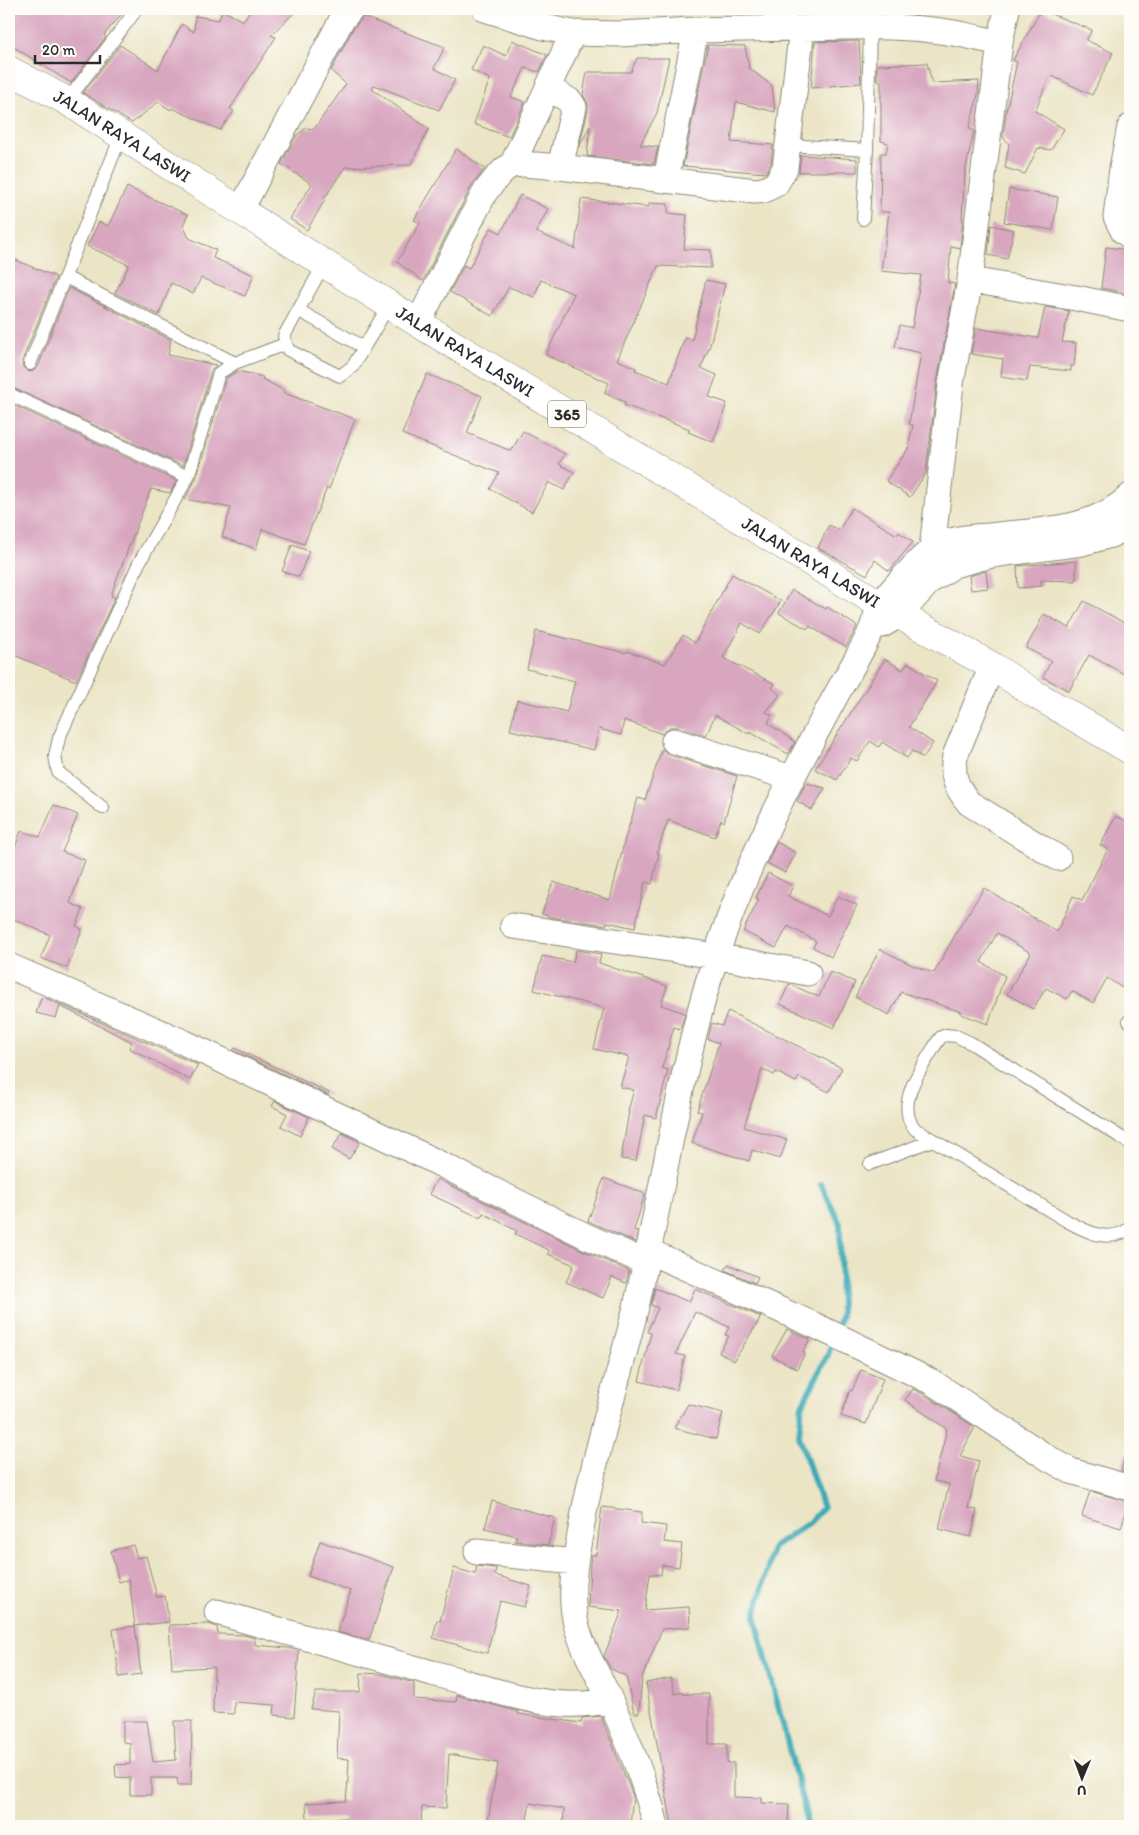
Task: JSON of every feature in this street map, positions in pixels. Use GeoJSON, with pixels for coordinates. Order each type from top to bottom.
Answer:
{"type":"FeatureCollection","features":[{"type":"Feature","properties":{"kind":"main road","name":"JALAN RAYA LASWI"},"geometry":{"type":"LineString","coordinates":[[9,70],[67,101],[418,323],[890,610],[992,666],[1033,693],[1130,750]]}},
{"type":"Feature","properties":{"kind":"street"},"geometry":{"type":"LineString","coordinates":[[240,211],[341,21],[351,9]]}},
{"type":"Feature","properties":{"kind":"street"},"geometry":{"type":"LineString","coordinates":[[485,9],[542,27],[573,33],[619,34],[696,30],[870,27],[932,30],[1000,43]]}},
{"type":"Feature","properties":{"kind":"street"},"geometry":{"type":"LineString","coordinates":[[932,549],[951,384],[970,280],[1000,43],[1007,9]]}},
{"type":"Feature","properties":{"kind":"street"},"geometry":{"type":"LineString","coordinates":[[512,165],[560,167],[742,190],[764,190],[776,184],[784,168],[802,28]]}},
{"type":"Feature","properties":{"kind":"street"},"geometry":{"type":"LineString","coordinates":[[666,179],[696,30]]}},
{"type":"Feature","properties":{"kind":"street"},"geometry":{"type":"LineString","coordinates":[[418,323],[485,192],[498,176],[512,165],[573,33]]}},
{"type":"Feature","properties":{"kind":"street"},"geometry":{"type":"LineString","coordinates":[[548,88],[574,106],[560,167]]}},
{"type":"Feature","properties":{"kind":"street"},"geometry":{"type":"LineString","coordinates":[[1130,127],[1122,168],[1116,217],[1123,231],[1130,236]]}},
{"type":"Feature","properties":{"kind":"street"},"geometry":{"type":"LineString","coordinates":[[970,280],[1076,298],[1130,310]]}},
{"type":"Feature","properties":{"kind":"street"},"geometry":{"type":"LineString","coordinates":[[890,610],[904,576],[932,549],[942,544],[964,538],[1045,530],[1079,524],[1094,520],[1108,513],[1130,496]]}},
{"type":"Feature","properties":{"kind":"street"},"geometry":{"type":"LineString","coordinates":[[656,1826],[643,1782],[610,1700],[584,1645],[575,1618],[574,1562],[591,1474],[635,1310],[685,1076],[716,956],[744,878],[767,825],[791,778],[871,632],[890,610],[930,580],[954,565],[992,556],[1082,543],[1111,535],[1130,525]]}},
{"type":"Feature","properties":{"kind":"street"},"geometry":{"type":"LineString","coordinates":[[992,666],[955,756],[952,770],[961,794],[969,803],[1058,858]]}},
{"type":"Feature","properties":{"kind":"street"},"geometry":{"type":"LineString","coordinates":[[674,742],[791,778]]}},
{"type":"Feature","properties":{"kind":"street"},"geometry":{"type":"LineString","coordinates":[[513,926],[716,956],[808,973]]}},
{"type":"Feature","properties":{"kind":"street"},"geometry":{"type":"LineString","coordinates":[[9,966],[182,1042],[424,1156],[588,1237],[646,1256],[814,1325],[932,1382],[1048,1458],[1072,1471],[1130,1488]]}},
{"type":"Feature","properties":{"kind":"street"},"geometry":{"type":"LineString","coordinates":[[477,1552],[574,1562]]}},
{"type":"Feature","properties":{"kind":"street"},"geometry":{"type":"LineString","coordinates":[[217,1612],[318,1642],[532,1700],[581,1705],[610,1700]]}},
{"type":"Feature","properties":{"kind":"lane"},"geometry":{"type":"LineString","coordinates":[[67,101],[134,13]]}},
{"type":"Feature","properties":{"kind":"lane"},"geometry":{"type":"LineString","coordinates":[[863,219],[870,27]]}},
{"type":"Feature","properties":{"kind":"lane"},"geometry":{"type":"LineString","coordinates":[[30,364],[121,136]]}},
{"type":"Feature","properties":{"kind":"lane"},"geometry":{"type":"LineString","coordinates":[[788,145],[867,150]]}},
{"type":"Feature","properties":{"kind":"lane"},"geometry":{"type":"LineString","coordinates":[[324,264],[284,336],[288,350],[340,376],[354,366],[389,305]]}},
{"type":"Feature","properties":{"kind":"lane"},"geometry":{"type":"LineString","coordinates":[[65,277],[234,363]]}},
{"type":"Feature","properties":{"kind":"lane"},"geometry":{"type":"LineString","coordinates":[[298,310],[364,347]]}},
{"type":"Feature","properties":{"kind":"lane"},"geometry":{"type":"LineString","coordinates":[[103,808],[58,772],[55,756],[59,738],[139,563],[188,477],[219,373],[234,363],[285,344]]}},
{"type":"Feature","properties":{"kind":"lane"},"geometry":{"type":"LineString","coordinates":[[9,394],[188,477]]}},
{"type":"Feature","properties":{"kind":"lane"},"geometry":{"type":"LineString","coordinates":[[1130,1144],[971,1043],[956,1036],[948,1035],[941,1037],[915,1081],[907,1104],[909,1120],[913,1127],[1084,1230],[1096,1234],[1114,1236],[1120,1235],[1130,1228]]}},
{"type":"Feature","properties":{"kind":"lane"},"geometry":{"type":"LineString","coordinates":[[870,1164],[933,1140]]}},
{"type":"Feature","properties":{"kind":"building"},"geometry":{"type":"Polygon","coordinates":[[[16,9],[126,9],[104,35],[106,37],[71,83],[9,44],[9,21],[16,9]]]}},
{"type":"Feature","properties":{"kind":"building"},"geometry":{"type":"Polygon","coordinates":[[[251,9],[298,9],[271,35],[276,37],[230,109],[234,111],[220,130],[172,108],[171,110],[158,102],[132,123],[83,93],[120,45],[158,70],[182,24],[194,32],[195,16],[219,20],[222,10],[243,21],[251,9]]]}},
{"type":"Feature","properties":{"kind":"building"},"geometry":{"type":"Polygon","coordinates":[[[816,9],[857,9],[857,12],[815,13],[816,9]]]}},
{"type":"Feature","properties":{"kind":"building"},"geometry":{"type":"Polygon","coordinates":[[[1041,10],[1092,30],[1086,40],[1113,53],[1092,95],[1050,75],[1035,111],[1064,129],[1051,150],[1038,148],[1025,174],[1005,168],[1009,144],[1003,137],[1006,112],[1017,62],[1013,60],[1041,10]]]}},
{"type":"Feature","properties":{"kind":"building"},"geometry":{"type":"Polygon","coordinates":[[[363,17],[445,47],[434,68],[455,80],[439,110],[374,85],[372,89],[429,129],[410,165],[345,167],[307,230],[290,219],[312,184],[281,164],[297,135],[306,128],[314,129],[346,84],[331,71],[353,29],[363,17]]]}},
{"type":"Feature","properties":{"kind":"building"},"geometry":{"type":"Polygon","coordinates":[[[512,40],[547,55],[539,72],[525,68],[511,97],[525,102],[509,137],[474,124],[490,79],[471,70],[483,45],[506,56],[512,40]]]}},
{"type":"Feature","properties":{"kind":"building"},"geometry":{"type":"Polygon","coordinates":[[[859,41],[861,83],[811,88],[815,42],[859,41]]]}},
{"type":"Feature","properties":{"kind":"building"},"geometry":{"type":"Polygon","coordinates":[[[708,45],[745,46],[749,68],[772,86],[775,112],[736,102],[731,142],[773,145],[771,163],[766,173],[683,166],[708,45]]]}},
{"type":"Feature","properties":{"kind":"building"},"geometry":{"type":"Polygon","coordinates":[[[637,58],[669,58],[657,113],[640,145],[658,147],[654,164],[587,156],[590,126],[579,147],[588,110],[588,104],[583,95],[587,72],[631,72],[637,58]]]}},
{"type":"Feature","properties":{"kind":"building"},"geometry":{"type":"Polygon","coordinates":[[[927,63],[932,83],[979,81],[978,95],[969,129],[974,131],[965,172],[960,248],[951,246],[948,283],[955,284],[937,382],[926,473],[910,497],[886,481],[908,449],[913,425],[909,424],[921,353],[895,347],[900,325],[912,328],[921,275],[881,271],[889,212],[880,212],[881,153],[886,153],[888,143],[881,141],[881,81],[877,81],[877,65],[927,63]]]}},
{"type":"Feature","properties":{"kind":"building"},"geometry":{"type":"Polygon","coordinates":[[[456,149],[485,169],[472,185],[423,281],[397,262],[420,223],[414,220],[456,149]]]}},
{"type":"Feature","properties":{"kind":"building"},"geometry":{"type":"Polygon","coordinates":[[[801,155],[857,159],[857,172],[799,172],[801,155]]]}},
{"type":"Feature","properties":{"kind":"building"},"geometry":{"type":"Polygon","coordinates":[[[127,187],[188,215],[183,225],[189,238],[216,250],[213,258],[254,275],[245,296],[201,278],[193,294],[171,283],[159,315],[115,293],[129,265],[87,246],[99,222],[108,226],[127,187]]]}},
{"type":"Feature","properties":{"kind":"building"},"geometry":{"type":"Polygon","coordinates":[[[1009,189],[1058,197],[1053,230],[1004,222],[1009,189]]]}},
{"type":"Feature","properties":{"kind":"building"},"geometry":{"type":"Polygon","coordinates":[[[520,195],[548,209],[536,232],[575,249],[581,199],[649,207],[649,203],[668,204],[668,213],[687,215],[684,249],[711,250],[711,268],[658,266],[617,360],[636,368],[635,370],[669,383],[685,337],[692,340],[706,280],[725,284],[710,345],[701,368],[717,375],[709,397],[727,403],[713,442],[688,432],[690,429],[624,405],[625,402],[604,393],[609,383],[546,355],[574,294],[541,280],[534,297],[509,287],[492,316],[450,292],[464,265],[469,268],[491,228],[501,233],[520,195]]]}},
{"type":"Feature","properties":{"kind":"building"},"geometry":{"type":"Polygon","coordinates":[[[991,225],[1014,230],[1007,259],[988,255],[991,225]]]}},
{"type":"Feature","properties":{"kind":"building"},"geometry":{"type":"Polygon","coordinates":[[[1106,247],[1130,250],[1130,294],[1101,288],[1106,247]]]}},
{"type":"Feature","properties":{"kind":"building"},"geometry":{"type":"Polygon","coordinates":[[[9,257],[56,277],[22,361],[22,366],[27,371],[32,372],[38,367],[69,288],[171,340],[168,355],[216,365],[211,371],[183,466],[9,386],[9,257]]]}},
{"type":"Feature","properties":{"kind":"building"},"geometry":{"type":"Polygon","coordinates":[[[1045,307],[1069,311],[1062,342],[1076,343],[1074,366],[1071,366],[1071,371],[1030,367],[1027,381],[1001,377],[1003,359],[971,354],[976,328],[1038,338],[1045,307]]]}},
{"type":"Feature","properties":{"kind":"building"},"geometry":{"type":"Polygon","coordinates":[[[238,371],[263,377],[262,379],[285,391],[284,393],[355,419],[329,489],[327,488],[304,544],[262,529],[256,549],[222,537],[231,508],[185,499],[196,479],[226,378],[238,371]]]}},
{"type":"Feature","properties":{"kind":"building"},"geometry":{"type":"Polygon","coordinates":[[[427,374],[482,396],[467,433],[511,451],[523,431],[565,454],[559,464],[574,472],[564,490],[549,482],[532,512],[490,489],[499,473],[402,434],[427,374]]]}},
{"type":"Feature","properties":{"kind":"building"},"geometry":{"type":"Polygon","coordinates":[[[9,403],[177,481],[170,493],[151,489],[111,596],[115,597],[76,681],[9,653],[9,403]]]}},
{"type":"Feature","properties":{"kind":"building"},"geometry":{"type":"Polygon","coordinates":[[[852,508],[897,535],[899,532],[913,542],[889,571],[875,560],[867,575],[818,548],[829,525],[839,530],[852,508]]]}},
{"type":"Feature","properties":{"kind":"building"},"geometry":{"type":"Polygon","coordinates":[[[292,545],[309,551],[299,577],[282,571],[292,545]]]}},
{"type":"Feature","properties":{"kind":"building"},"geometry":{"type":"Polygon","coordinates":[[[1076,561],[1076,581],[1041,580],[1042,586],[1018,588],[1017,566],[1076,561]]]}},
{"type":"Feature","properties":{"kind":"building"},"geometry":{"type":"Polygon","coordinates":[[[986,571],[988,588],[971,590],[969,576],[986,571]]]}},
{"type":"Feature","properties":{"kind":"building"},"geometry":{"type":"Polygon","coordinates":[[[732,574],[781,601],[760,634],[742,623],[723,658],[775,684],[772,688],[780,695],[766,712],[772,715],[768,723],[795,742],[788,754],[715,715],[706,736],[678,727],[670,727],[662,734],[624,720],[621,735],[599,729],[594,750],[510,730],[517,700],[567,712],[575,681],[527,669],[536,631],[626,653],[627,651],[665,664],[683,635],[695,643],[732,574]]]}},
{"type":"Feature","properties":{"kind":"building"},"geometry":{"type":"Polygon","coordinates":[[[792,590],[826,609],[827,607],[857,626],[846,647],[809,626],[807,629],[779,613],[792,590]]]}},
{"type":"Feature","properties":{"kind":"building"},"geometry":{"type":"Polygon","coordinates":[[[1084,601],[1130,626],[1130,677],[1089,655],[1069,691],[1043,677],[1051,661],[1026,648],[1044,614],[1069,628],[1084,601]]]}},
{"type":"Feature","properties":{"kind":"building"},"geometry":{"type":"Polygon","coordinates":[[[885,659],[903,670],[908,663],[937,681],[909,727],[933,743],[923,758],[912,751],[907,758],[882,742],[879,747],[870,741],[857,761],[851,758],[837,780],[815,769],[885,659]]]}},
{"type":"Feature","properties":{"kind":"building"},"geometry":{"type":"Polygon","coordinates":[[[662,749],[670,755],[737,776],[724,822],[721,820],[715,837],[668,820],[657,853],[659,853],[652,884],[645,882],[635,928],[607,922],[606,925],[550,917],[542,914],[553,882],[610,900],[625,839],[638,798],[645,800],[662,749]]]}},
{"type":"Feature","properties":{"kind":"building"},"geometry":{"type":"Polygon","coordinates":[[[806,783],[825,788],[812,810],[797,801],[806,783]]]}},
{"type":"Feature","properties":{"kind":"building"},"geometry":{"type":"Polygon","coordinates":[[[54,805],[78,815],[62,852],[85,860],[70,903],[83,909],[76,926],[82,929],[67,968],[41,958],[50,935],[9,917],[9,864],[21,831],[40,837],[54,805]]]}},
{"type":"Feature","properties":{"kind":"building"},"geometry":{"type":"Polygon","coordinates":[[[1116,816],[1130,823],[1130,993],[1107,978],[1093,1003],[1072,991],[1067,999],[1046,988],[1033,1009],[1007,994],[1031,953],[997,933],[981,962],[1005,976],[988,1024],[961,1014],[962,1012],[901,992],[889,1015],[855,997],[880,949],[912,965],[934,973],[984,888],[1057,932],[1073,896],[1082,900],[1108,849],[1100,845],[1116,816]]]}},
{"type":"Feature","properties":{"kind":"building"},"geometry":{"type":"Polygon","coordinates":[[[777,842],[796,853],[785,873],[767,863],[777,842]]]}},
{"type":"Feature","properties":{"kind":"building"},"geometry":{"type":"Polygon","coordinates":[[[768,873],[793,886],[788,896],[828,916],[838,896],[857,905],[831,957],[813,947],[816,941],[788,926],[776,948],[743,931],[759,899],[756,898],[768,873]]]}},
{"type":"Feature","properties":{"kind":"building"},"geometry":{"type":"Polygon","coordinates":[[[576,950],[601,954],[599,963],[667,986],[661,1005],[685,1013],[680,1029],[674,1027],[662,1068],[668,1070],[656,1118],[645,1115],[636,1161],[621,1159],[628,1111],[634,1090],[620,1087],[629,1057],[594,1049],[604,1008],[534,990],[542,956],[573,962],[576,950]]]}},
{"type":"Feature","properties":{"kind":"building"},"geometry":{"type":"Polygon","coordinates":[[[830,972],[855,982],[834,1028],[780,1004],[789,984],[819,997],[830,972]]]}},
{"type":"Feature","properties":{"kind":"building"},"geometry":{"type":"Polygon","coordinates":[[[41,998],[48,999],[198,1065],[190,1080],[129,1048],[132,1042],[60,1006],[56,1018],[36,1013],[41,998]]]}},
{"type":"Feature","properties":{"kind":"building"},"geometry":{"type":"Polygon","coordinates":[[[728,1011],[842,1068],[829,1092],[799,1077],[796,1082],[776,1072],[774,1075],[762,1069],[744,1127],[787,1140],[780,1159],[752,1150],[749,1161],[692,1143],[702,1112],[697,1111],[719,1043],[708,1039],[712,1023],[722,1026],[728,1011]]]}},
{"type":"Feature","properties":{"kind":"building"},"geometry":{"type":"Polygon","coordinates":[[[235,1048],[329,1093],[328,1095],[233,1050],[235,1048]]]}},
{"type":"Feature","properties":{"kind":"building"},"geometry":{"type":"Polygon","coordinates":[[[275,1101],[309,1117],[300,1136],[281,1126],[287,1114],[272,1106],[275,1101]]]}},
{"type":"Feature","properties":{"kind":"building"},"geometry":{"type":"Polygon","coordinates":[[[342,1133],[360,1142],[349,1159],[332,1149],[342,1133]]]}},
{"type":"Feature","properties":{"kind":"building"},"geometry":{"type":"Polygon","coordinates":[[[604,1178],[645,1194],[634,1230],[638,1231],[635,1242],[588,1221],[604,1178]]]}},
{"type":"Feature","properties":{"kind":"building"},"geometry":{"type":"Polygon","coordinates":[[[437,1179],[629,1271],[626,1283],[612,1277],[603,1298],[566,1282],[574,1265],[548,1254],[549,1250],[515,1234],[517,1231],[483,1213],[481,1218],[429,1194],[437,1179]]]}},
{"type":"Feature","properties":{"kind":"building"},"geometry":{"type":"Polygon","coordinates":[[[728,1264],[758,1277],[755,1283],[725,1270],[728,1264]]]}},
{"type":"Feature","properties":{"kind":"building"},"geometry":{"type":"Polygon","coordinates":[[[655,1288],[689,1302],[695,1289],[761,1317],[734,1361],[719,1352],[729,1336],[725,1335],[729,1327],[695,1312],[676,1354],[685,1356],[676,1390],[639,1381],[651,1333],[647,1332],[658,1308],[651,1305],[655,1288]]]}},
{"type":"Feature","properties":{"kind":"building"},"geometry":{"type":"Polygon","coordinates":[[[787,1329],[810,1339],[803,1351],[805,1353],[797,1369],[772,1356],[787,1329]]]}},
{"type":"Feature","properties":{"kind":"building"},"geometry":{"type":"Polygon","coordinates":[[[861,1370],[883,1379],[866,1424],[841,1416],[850,1390],[852,1391],[861,1370]]]}},
{"type":"Feature","properties":{"kind":"building"},"geometry":{"type":"Polygon","coordinates":[[[913,1389],[975,1427],[960,1456],[979,1461],[968,1508],[977,1510],[971,1537],[939,1529],[949,1484],[934,1481],[947,1429],[905,1400],[913,1389]]]}},
{"type":"Feature","properties":{"kind":"building"},"geometry":{"type":"Polygon","coordinates":[[[688,1404],[723,1413],[716,1439],[674,1428],[688,1404]]]}},
{"type":"Feature","properties":{"kind":"building"},"geometry":{"type":"Polygon","coordinates":[[[1126,1453],[1130,1454],[1130,1473],[1121,1470],[1126,1453]]]}},
{"type":"Feature","properties":{"kind":"building"},"geometry":{"type":"Polygon","coordinates":[[[1090,1491],[1129,1502],[1121,1528],[1082,1516],[1090,1491]]]}},
{"type":"Feature","properties":{"kind":"building"},"geometry":{"type":"Polygon","coordinates":[[[492,1501],[555,1518],[548,1545],[515,1541],[517,1536],[485,1528],[492,1501]]]}},
{"type":"Feature","properties":{"kind":"building"},"geometry":{"type":"Polygon","coordinates":[[[602,1507],[642,1512],[641,1523],[666,1526],[664,1542],[682,1544],[679,1567],[662,1565],[661,1575],[650,1574],[645,1610],[689,1607],[690,1627],[662,1629],[642,1678],[639,1713],[634,1713],[626,1676],[611,1669],[604,1656],[622,1611],[588,1607],[591,1555],[596,1555],[602,1507]]]}},
{"type":"Feature","properties":{"kind":"building"},"geometry":{"type":"Polygon","coordinates":[[[320,1541],[394,1567],[369,1640],[337,1632],[351,1591],[308,1576],[320,1541]]]}},
{"type":"Feature","properties":{"kind":"building"},"geometry":{"type":"Polygon","coordinates":[[[133,1545],[137,1558],[146,1556],[157,1597],[165,1596],[169,1622],[135,1626],[129,1579],[119,1582],[111,1551],[133,1545]]]}},
{"type":"Feature","properties":{"kind":"building"},"geometry":{"type":"Polygon","coordinates":[[[477,1566],[496,1568],[495,1575],[531,1586],[525,1607],[500,1601],[487,1653],[433,1638],[437,1620],[440,1621],[454,1568],[475,1574],[477,1566]]]}},
{"type":"Feature","properties":{"kind":"building"},"geometry":{"type":"Polygon","coordinates":[[[209,1624],[217,1627],[218,1634],[244,1635],[255,1638],[255,1645],[299,1651],[294,1717],[274,1715],[275,1705],[234,1702],[234,1714],[213,1713],[214,1667],[172,1669],[169,1625],[209,1624]]]}},
{"type":"Feature","properties":{"kind":"building"},"geometry":{"type":"Polygon","coordinates":[[[135,1626],[141,1674],[119,1677],[113,1629],[135,1626]]]}},
{"type":"Feature","properties":{"kind":"building"},"geometry":{"type":"Polygon","coordinates":[[[361,1673],[381,1674],[414,1683],[414,1699],[456,1702],[457,1695],[519,1712],[518,1714],[581,1723],[582,1718],[601,1716],[633,1796],[630,1826],[563,1826],[564,1809],[530,1803],[526,1826],[487,1826],[498,1763],[449,1754],[446,1808],[422,1807],[421,1826],[345,1826],[346,1818],[307,1819],[306,1803],[346,1801],[348,1780],[349,1759],[337,1758],[339,1711],[311,1709],[316,1692],[360,1692],[361,1673]]]}},
{"type":"Feature","properties":{"kind":"building"},"geometry":{"type":"Polygon","coordinates":[[[671,1678],[675,1694],[682,1692],[683,1694],[709,1694],[709,1744],[727,1744],[727,1763],[734,1763],[734,1797],[762,1798],[762,1803],[789,1804],[788,1826],[672,1826],[646,1683],[671,1678]]]}},
{"type":"Feature","properties":{"kind":"building"},"geometry":{"type":"Polygon","coordinates":[[[123,1721],[147,1721],[153,1762],[176,1760],[174,1721],[192,1721],[191,1785],[178,1785],[177,1778],[151,1778],[151,1795],[130,1795],[130,1778],[116,1777],[115,1765],[130,1764],[130,1743],[123,1742],[123,1721]]]}},
{"type":"Feature","properties":{"kind":"waterway"},"geometry":{"type":"LineString","coordinates":[[821,1184],[840,1224],[841,1316],[836,1330]]}},
{"type":"Feature","properties":{"kind":"waterway"},"geometry":{"type":"LineString","coordinates":[[806,1826],[806,1815],[755,1616],[773,1548],[810,1522],[823,1508],[799,1436],[802,1405],[828,1355],[833,1339]]}}]}
